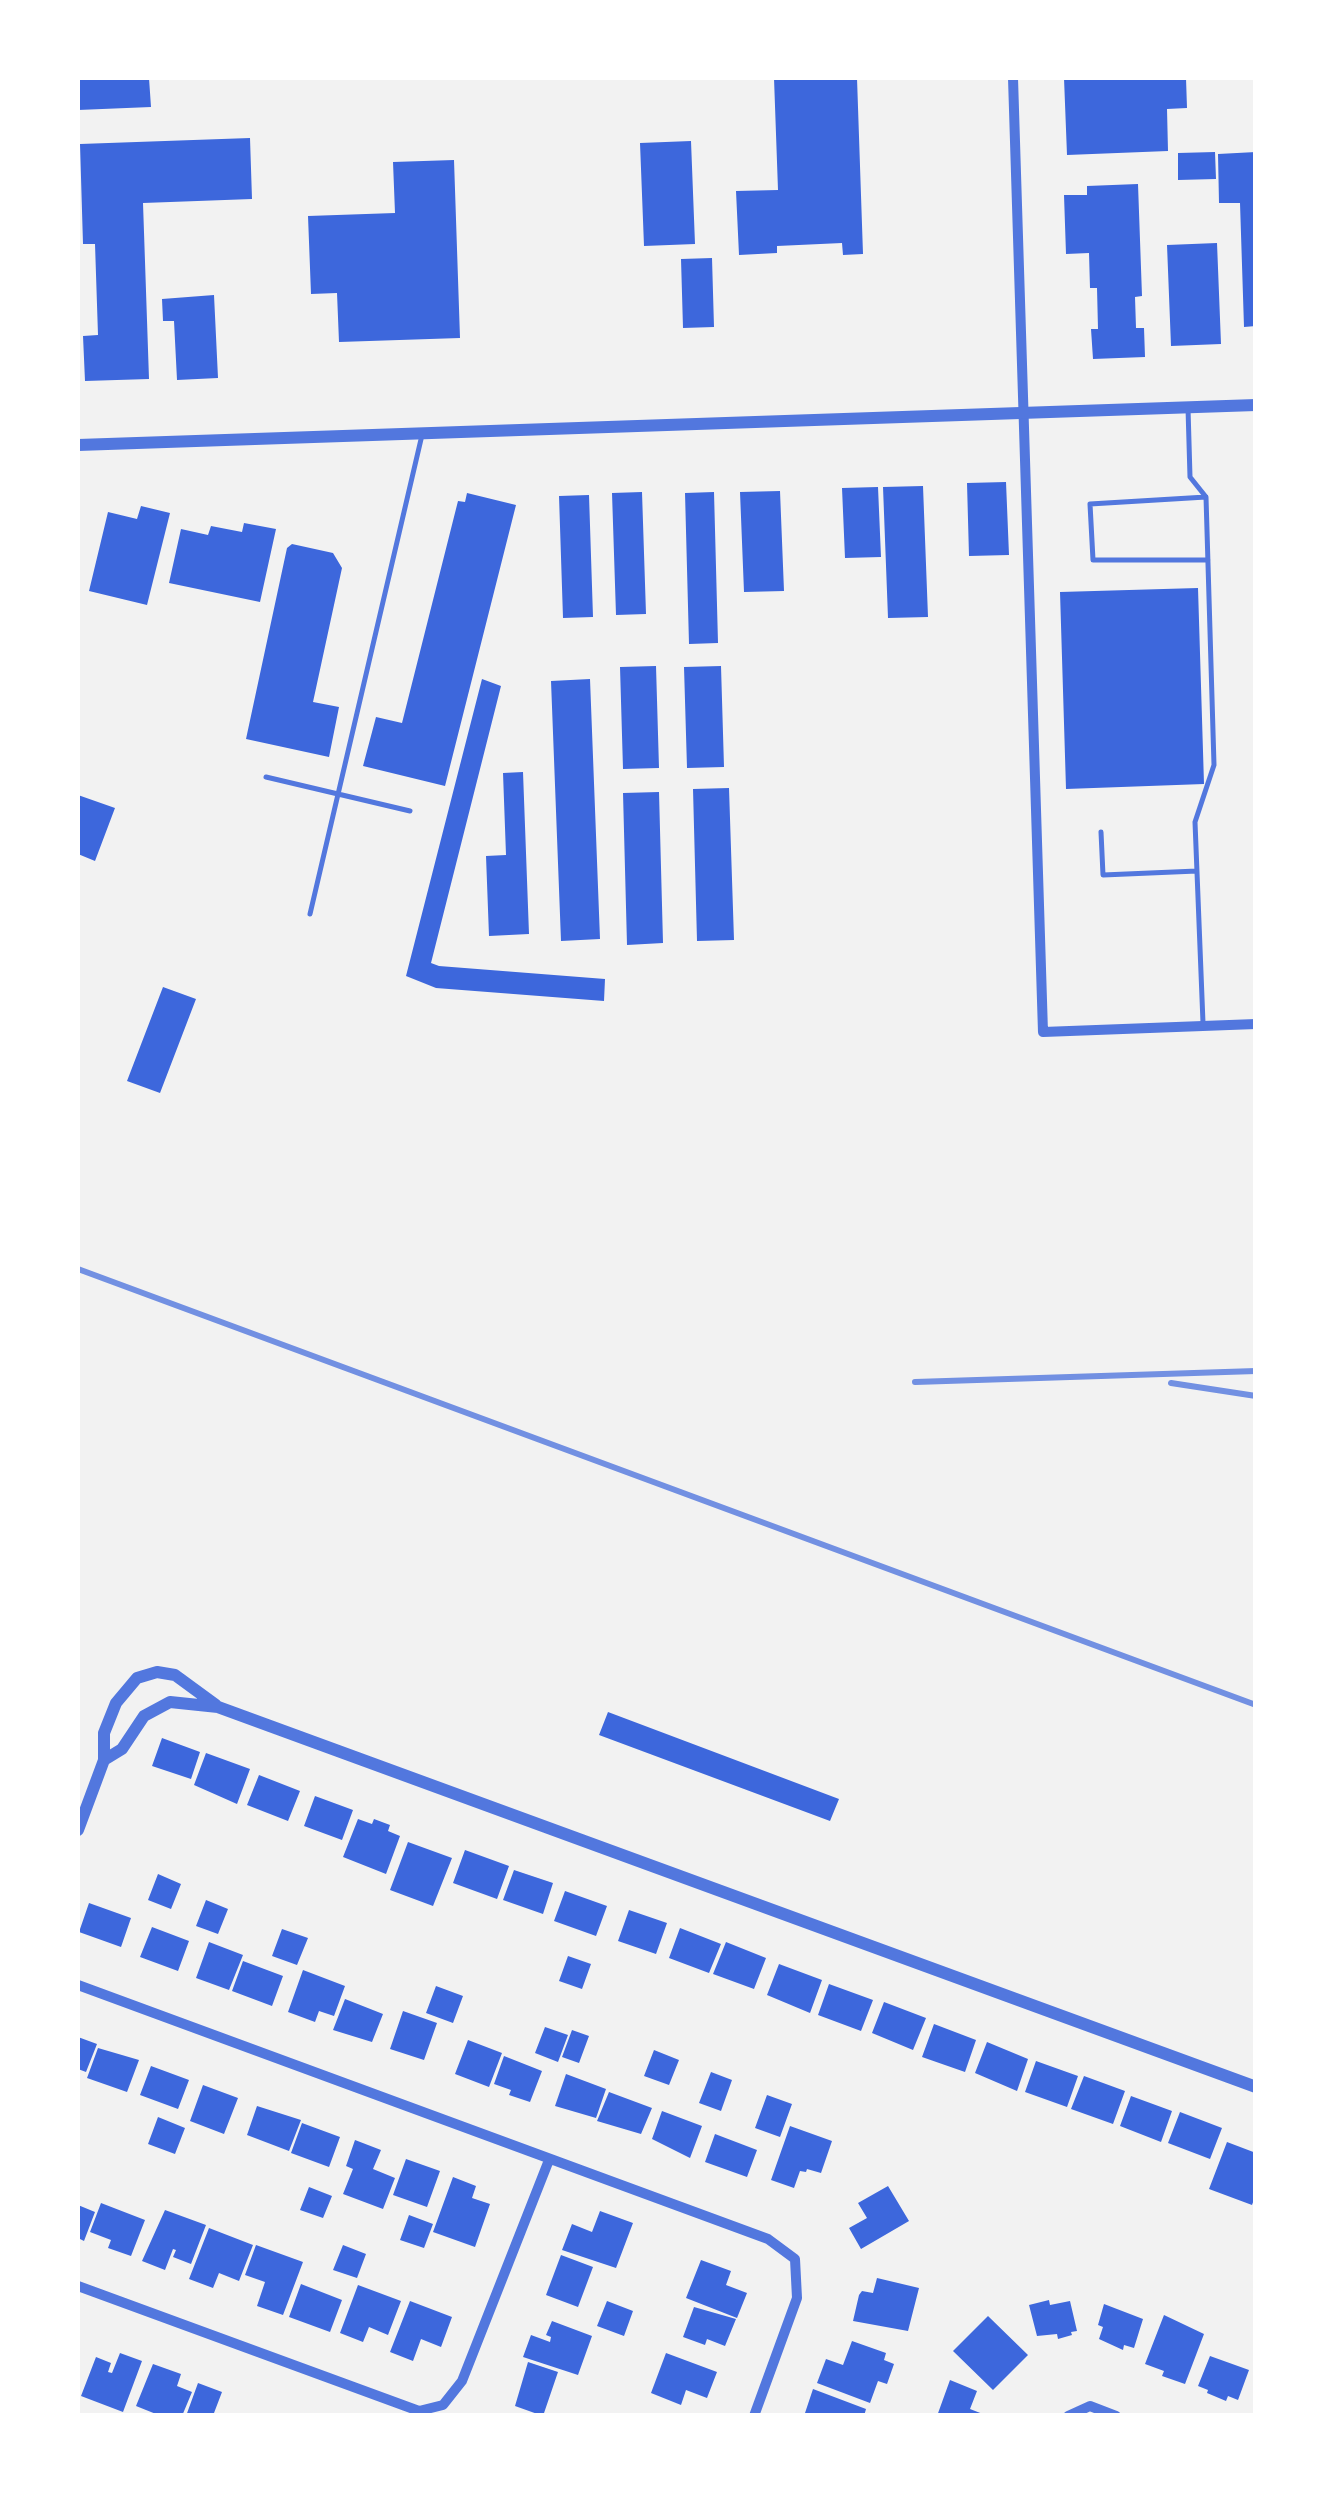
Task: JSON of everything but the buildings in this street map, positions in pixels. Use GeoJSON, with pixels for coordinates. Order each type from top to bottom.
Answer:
{"type":"FeatureCollection","features":[{"type":"Feature","properties":{"kind":"street"},"geometry":{"type":"LineString","coordinates":[[1013,78],[1043,1032],[1256,1024]]}},
{"type":"Feature","properties":{"kind":"street"},"geometry":{"type":"LineString","coordinates":[[78,445],[1256,405]]}},
{"type":"Feature","properties":{"kind":"street"},"geometry":{"type":"LineString","coordinates":[[78,1830],[104,1760],[104,1733],[116,1703],[137,1678],[157,1672],[175,1675],[218,1706]]}},
{"type":"Feature","properties":{"kind":"street"},"geometry":{"type":"LineString","coordinates":[[104,1760],[122,1749],[144,1716],[170,1702],[218,1706],[1256,2087]]}},
{"type":"Feature","properties":{"kind":"street"},"geometry":{"type":"LineString","coordinates":[[78,1985],[768,2238],[795,2260],[798,2298],[754,2416]]}},
{"type":"Feature","properties":{"kind":"street"},"geometry":{"type":"LineString","coordinates":[[78,2286],[419,2410],[442,2406],[462,2382],[549,2160]]}},
{"type":"Feature","properties":{"kind":"street"},"geometry":{"type":"LineString","coordinates":[[1068,2416],[1090,2406],[1116,2416]]}},
{"type":"Feature","properties":{"kind":"lane"},"geometry":{"type":"LineString","coordinates":[[1188,407],[1190,477],[1206,497],[1214,765],[1195,822],[1204,1026]]}},
{"type":"Feature","properties":{"kind":"lane"},"geometry":{"type":"LineString","coordinates":[[310,914],[422,432]]}},
{"type":"Feature","properties":{"kind":"lane"},"geometry":{"type":"LineString","coordinates":[[1206,497],[1090,504],[1093,560],[1208,560]]}},
{"type":"Feature","properties":{"kind":"lane"},"geometry":{"type":"LineString","coordinates":[[266,777],[410,811]]}},
{"type":"Feature","properties":{"kind":"lane"},"geometry":{"type":"LineString","coordinates":[[1100,832],[1103,875],[1197,871]]}},
{"type":"Feature","properties":{"kind":"railway"},"geometry":{"type":"LineString","coordinates":[[78,1269],[1256,1705]]}},
{"type":"Feature","properties":{"kind":"railway"},"geometry":{"type":"LineString","coordinates":[[915,1382],[1256,1371]]}},
{"type":"Feature","properties":{"kind":"railway"},"geometry":{"type":"LineString","coordinates":[[1171,1383],[1256,1396]]}}]}
